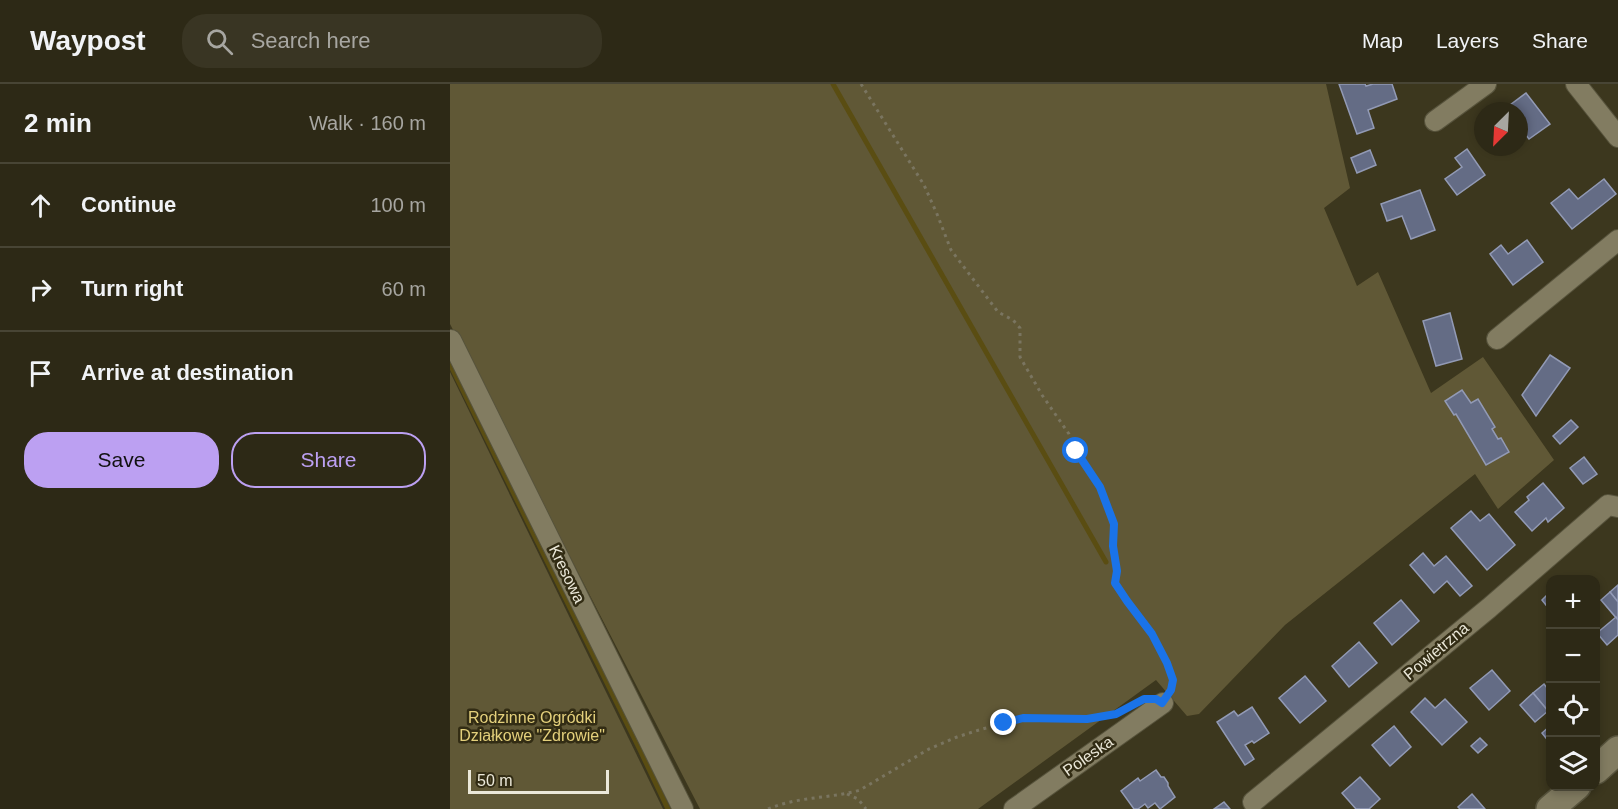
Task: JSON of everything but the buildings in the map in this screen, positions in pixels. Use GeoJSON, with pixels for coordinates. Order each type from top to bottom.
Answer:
{"type":"FeatureCollection","features":[{"type":"Feature","properties":{"kind":"street"},"geometry":{"type":"LineString","coordinates":[[1435,121],[1485,84]]}},
{"type":"Feature","properties":{"kind":"street"},"geometry":{"type":"LineString","coordinates":[[1576,84],[1618,137]]}},
{"type":"Feature","properties":{"kind":"street"},"geometry":{"type":"LineString","coordinates":[[1497,339],[1618,240]]}},
{"type":"Feature","properties":{"kind":"street","name":"Kresowa"},"geometry":{"type":"LineString","coordinates":[[451,340],[683,809]]}},
{"type":"Feature","properties":{"kind":"street","name":"Powietrzna"},"geometry":{"type":"LineString","coordinates":[[1253,802],[1488,608],[1608,505],[1618,507]]}},
{"type":"Feature","properties":{"kind":"street","name":"Poleska"},"geometry":{"type":"LineString","coordinates":[[1014,809],[1162,703]]}},
{"type":"Feature","properties":{"kind":"street"},"geometry":{"type":"LineString","coordinates":[[1600,766],[1618,750]]}},
{"type":"Feature","properties":{"kind":"street"},"geometry":{"type":"LineString","coordinates":[[1550,809],[1570,791]]}},
{"type":"Feature","properties":{"kind":"path"},"geometry":{"type":"LineString","coordinates":[[861,84],[924,185],[951,250],[998,312],[1020,328],[1020,357],[1100,487],[1114,524],[1113,546],[1117,571],[1115,583],[1152,634],[1173,680],[1171,690],[1162,703]]}},
{"type":"Feature","properties":{"kind":"path"},"geometry":{"type":"LineString","coordinates":[[768,809],[810,797],[847,794],[860,790],[928,749],[957,737],[1023,718],[1087,719],[1116,714]]}},
{"type":"Feature","properties":{"kind":"path"},"geometry":{"type":"LineString","coordinates":[[847,794],[858,799],[866,809]]}},
{"type":"Feature","properties":{"kind":"green space"},"geometry":{"type":"Polygon","coordinates":[[[450,84],[1326,84],[1350,188],[1324,208],[1357,286],[1378,272],[1431,393],[1483,357],[1554,460],[1498,509],[1475,474],[1285,625],[1199,714],[1187,716],[1156,680],[978,809],[700,809],[450,324],[450,84]]]}},
{"type":"Feature","properties":{"kind":"green space","name":"Rodzinne Ogródki Działkowe \"Zdrowie\""},"geometry":{"type":"Polygon","coordinates":[[[450,372],[646,774],[663,809],[450,809],[450,372]]]}},
{"type":"Feature","properties":{"kind":"waterway"},"geometry":{"type":"LineString","coordinates":[[833,84],[1106,562]]}},
{"type":"Feature","properties":{"kind":"waterway"},"geometry":{"type":"LineString","coordinates":[[450,364],[668,809]]}},
{"type":"Feature","properties":{"kind":"route"},"geometry":{"type":"LineString","coordinates":[[1004,723],[1023,718],[1087,719],[1116,714],[1144,699],[1156,699],[1162,703],[1171,690],[1173,680],[1152,634],[1115,583],[1117,571],[1113,546],[1114,524],[1100,487],[1076,451]]}}]}
